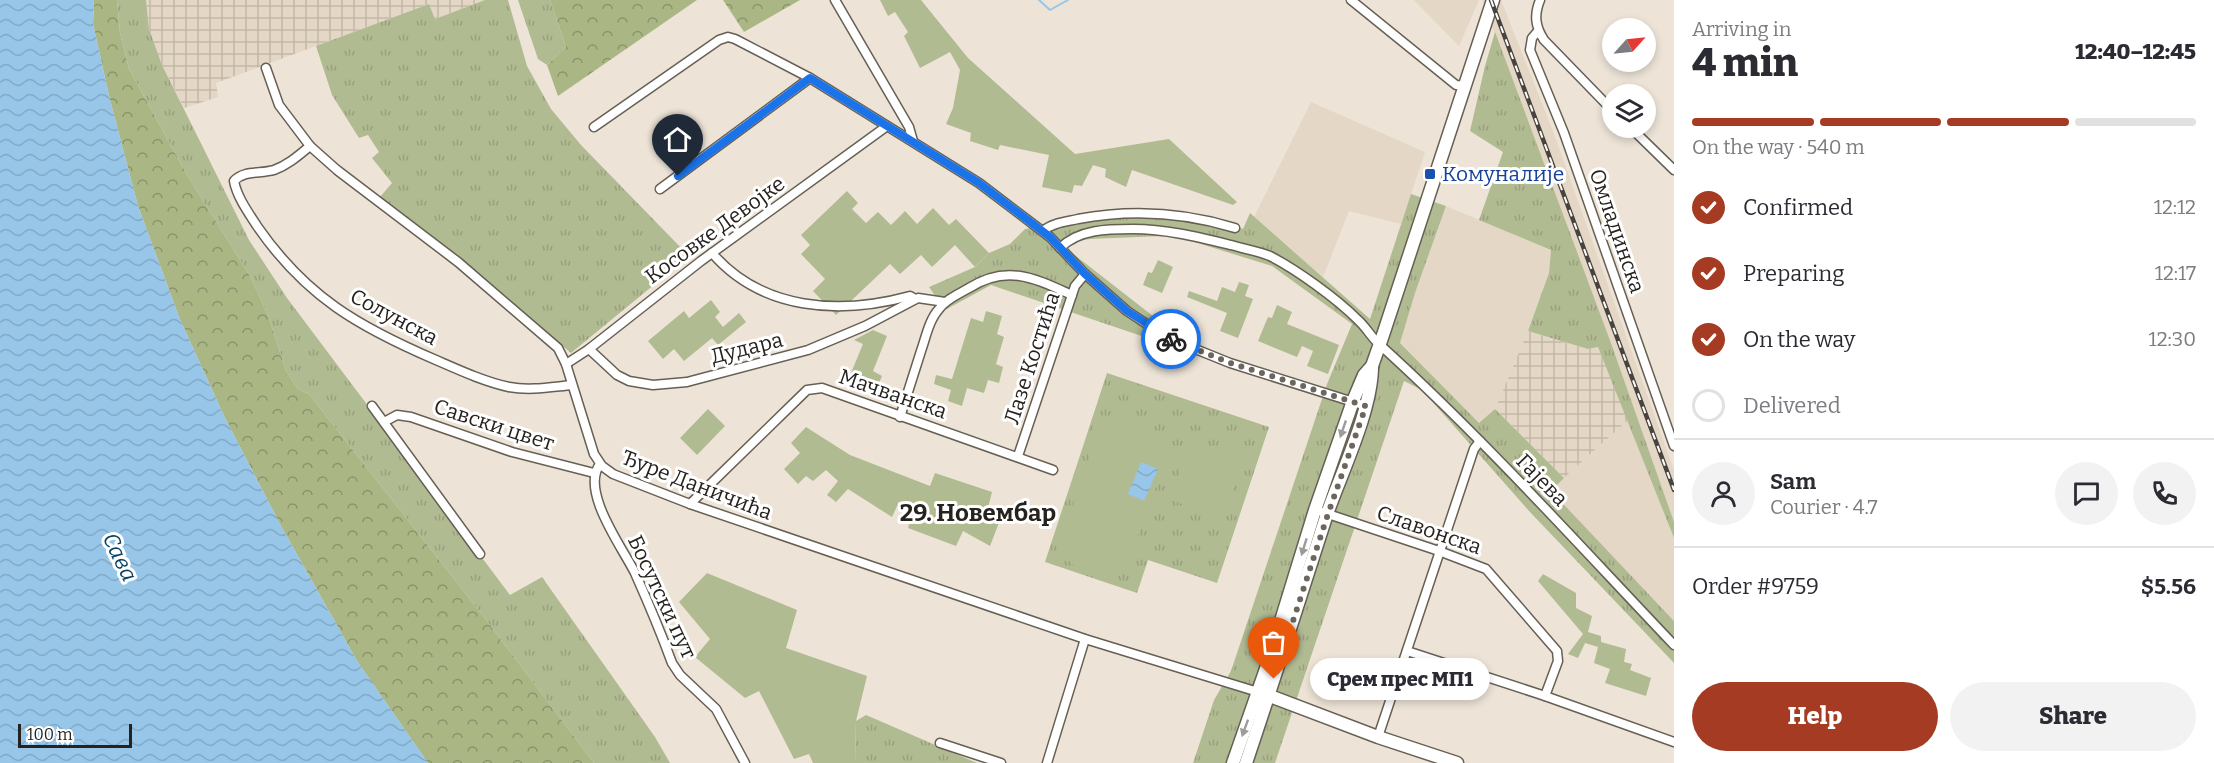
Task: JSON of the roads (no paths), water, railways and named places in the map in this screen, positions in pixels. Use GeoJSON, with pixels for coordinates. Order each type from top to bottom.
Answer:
{"type":"FeatureCollection","features":[{"type":"Feature","properties":{"kind":"main road"},"geometry":{"type":"LineString","coordinates":[[1246,763],[1315,510],[1353,401],[1364,375],[1372,366],[1380,345],[1493,0]]}},
{"type":"Feature","properties":{"kind":"main road"},"geometry":{"type":"LineString","coordinates":[[1233,763],[1263,694],[1366,406],[1372,381],[1372,366]]}},
{"type":"Feature","properties":{"kind":"main road"},"geometry":{"type":"LineString","coordinates":[[1263,694],[1378,737],[1457,763]]}},
{"type":"Feature","properties":{"kind":"street"},"geometry":{"type":"LineString","coordinates":[[835,0],[909,126],[913,141]]}},
{"type":"Feature","properties":{"kind":"street"},"geometry":{"type":"LineString","coordinates":[[1352,0],[1444,76],[1456,85],[1466,86]]}},
{"type":"Feature","properties":{"kind":"street","name":"Омладинска"},"geometry":{"type":"LineString","coordinates":[[1540,0],[1536,12],[1538,31],[1532,38],[1530,50],[1564,133],[1674,446]]}},
{"type":"Feature","properties":{"kind":"street"},"geometry":{"type":"LineString","coordinates":[[1538,31],[1557,55],[1602,100]]}},
{"type":"Feature","properties":{"kind":"street"},"geometry":{"type":"LineString","coordinates":[[594,127],[719,40],[728,37],[735,39],[810,78],[979,183],[1043,231],[1085,274],[1127,311],[1168,338],[1230,363],[1366,406]]}},
{"type":"Feature","properties":{"kind":"street","name":"Ђуре Даничића"},"geometry":{"type":"LineString","coordinates":[[266,68],[279,105],[310,146],[337,170],[458,262],[558,348],[566,364],[590,443],[600,464],[613,474],[690,504],[1084,639],[1263,694]]}},
{"type":"Feature","properties":{"kind":"street"},"geometry":{"type":"LineString","coordinates":[[660,189],[810,78]]}},
{"type":"Feature","properties":{"kind":"street","name":"Косовке Девојке"},"geometry":{"type":"LineString","coordinates":[[566,364],[589,349],[711,253],[886,126]]}},
{"type":"Feature","properties":{"kind":"street"},"geometry":{"type":"LineString","coordinates":[[1641,138],[1674,170]]}},
{"type":"Feature","properties":{"kind":"street","name":"Солунска"},"geometry":{"type":"LineString","coordinates":[[310,146],[281,167],[241,175],[234,181],[237,192],[267,241],[285,263],[309,286],[356,322],[389,339],[472,374],[507,387],[526,389],[572,384]]}},
{"type":"Feature","properties":{"kind":"street"},"geometry":{"type":"LineString","coordinates":[[1043,231],[1050,226],[1082,219],[1112,214],[1148,212],[1196,218],[1235,228]]}},
{"type":"Feature","properties":{"kind":"street","name":"Гајева"},"geometry":{"type":"LineString","coordinates":[[1060,248],[1080,234],[1146,229],[1177,233],[1268,255],[1284,264],[1358,319],[1380,345],[1480,441],[1674,645]]}},
{"type":"Feature","properties":{"kind":"street","name":"Дудара"},"geometry":{"type":"LineString","coordinates":[[711,253],[740,280],[798,303],[839,308],[873,305],[910,296],[915,299]]}},
{"type":"Feature","properties":{"kind":"street"},"geometry":{"type":"LineString","coordinates":[[900,417],[930,326],[938,310],[945,303],[975,284],[1001,274],[1032,278],[1072,295]]}},
{"type":"Feature","properties":{"kind":"street","name":"Лазе Костића"},"geometry":{"type":"LineString","coordinates":[[1018,456],[1075,286],[1085,274]]}},
{"type":"Feature","properties":{"kind":"street","name":"Дудара"},"geometry":{"type":"LineString","coordinates":[[589,349],[612,370],[629,381],[653,385],[687,382],[808,350],[865,326],[915,299],[922,297],[945,303]]}},
{"type":"Feature","properties":{"kind":"street","name":"Мачванска"},"geometry":{"type":"LineString","coordinates":[[690,504],[810,388],[822,388],[1053,470]]}},
{"type":"Feature","properties":{"kind":"street"},"geometry":{"type":"LineString","coordinates":[[372,406],[480,554]]}},
{"type":"Feature","properties":{"kind":"street","name":"Савски цвет"},"geometry":{"type":"LineString","coordinates":[[384,422],[397,415],[411,417],[512,452],[594,473]]}},
{"type":"Feature","properties":{"kind":"street"},"geometry":{"type":"LineString","coordinates":[[1378,737],[1474,449],[1480,441]]}},
{"type":"Feature","properties":{"kind":"street"},"geometry":{"type":"LineString","coordinates":[[594,473],[600,464]]}},
{"type":"Feature","properties":{"kind":"street","name":"Босутски пут"},"geometry":{"type":"LineString","coordinates":[[594,473],[598,499],[605,519],[634,571],[676,671],[709,701],[721,716],[745,763]]}},
{"type":"Feature","properties":{"kind":"street","name":"Славонска"},"geometry":{"type":"LineString","coordinates":[[1315,510],[1486,569],[1558,654],[1558,661],[1545,696]]}},
{"type":"Feature","properties":{"kind":"street"},"geometry":{"type":"LineString","coordinates":[[1047,763],[1084,639]]}},
{"type":"Feature","properties":{"kind":"street"},"geometry":{"type":"LineString","coordinates":[[1407,651],[1545,696],[1674,742]]}},
{"type":"Feature","properties":{"kind":"street"},"geometry":{"type":"LineString","coordinates":[[940,743],[1001,763]]}},
{"type":"Feature","properties":{"kind":"water","name":"Сава"},"geometry":{"type":"Polygon","coordinates":[[[0,0],[94,0],[93,24],[138,206],[179,317],[224,416],[281,526],[357,661],[428,763],[0,763],[0,0]]]}},
{"type":"Feature","properties":{"kind":"water"},"geometry":{"type":"Polygon","coordinates":[[[1141,462],[1158,469],[1144,501],[1128,494],[1141,462]]]}},
{"type":"Feature","properties":{"kind":"waterway"},"geometry":{"type":"LineString","coordinates":[[1039,0],[1050,10],[1068,0]]}},
{"type":"Feature","properties":{"kind":"railway"},"geometry":{"type":"LineString","coordinates":[[1491,0],[1674,490]]}},
{"type":"Feature","properties":{"kind":"place","name":"Комуналије"},"geometry":{"type":"Point","coordinates":[1430,174]}},
{"type":"Feature","properties":{"kind":"place","name":"Срем прес МП1"},"geometry":{"type":"Point","coordinates":[1274,679]}},
{"type":"Feature","properties":{"kind":"district","name":"29. Новембар"},"geometry":{"type":"Point","coordinates":[978,513]}}]}
